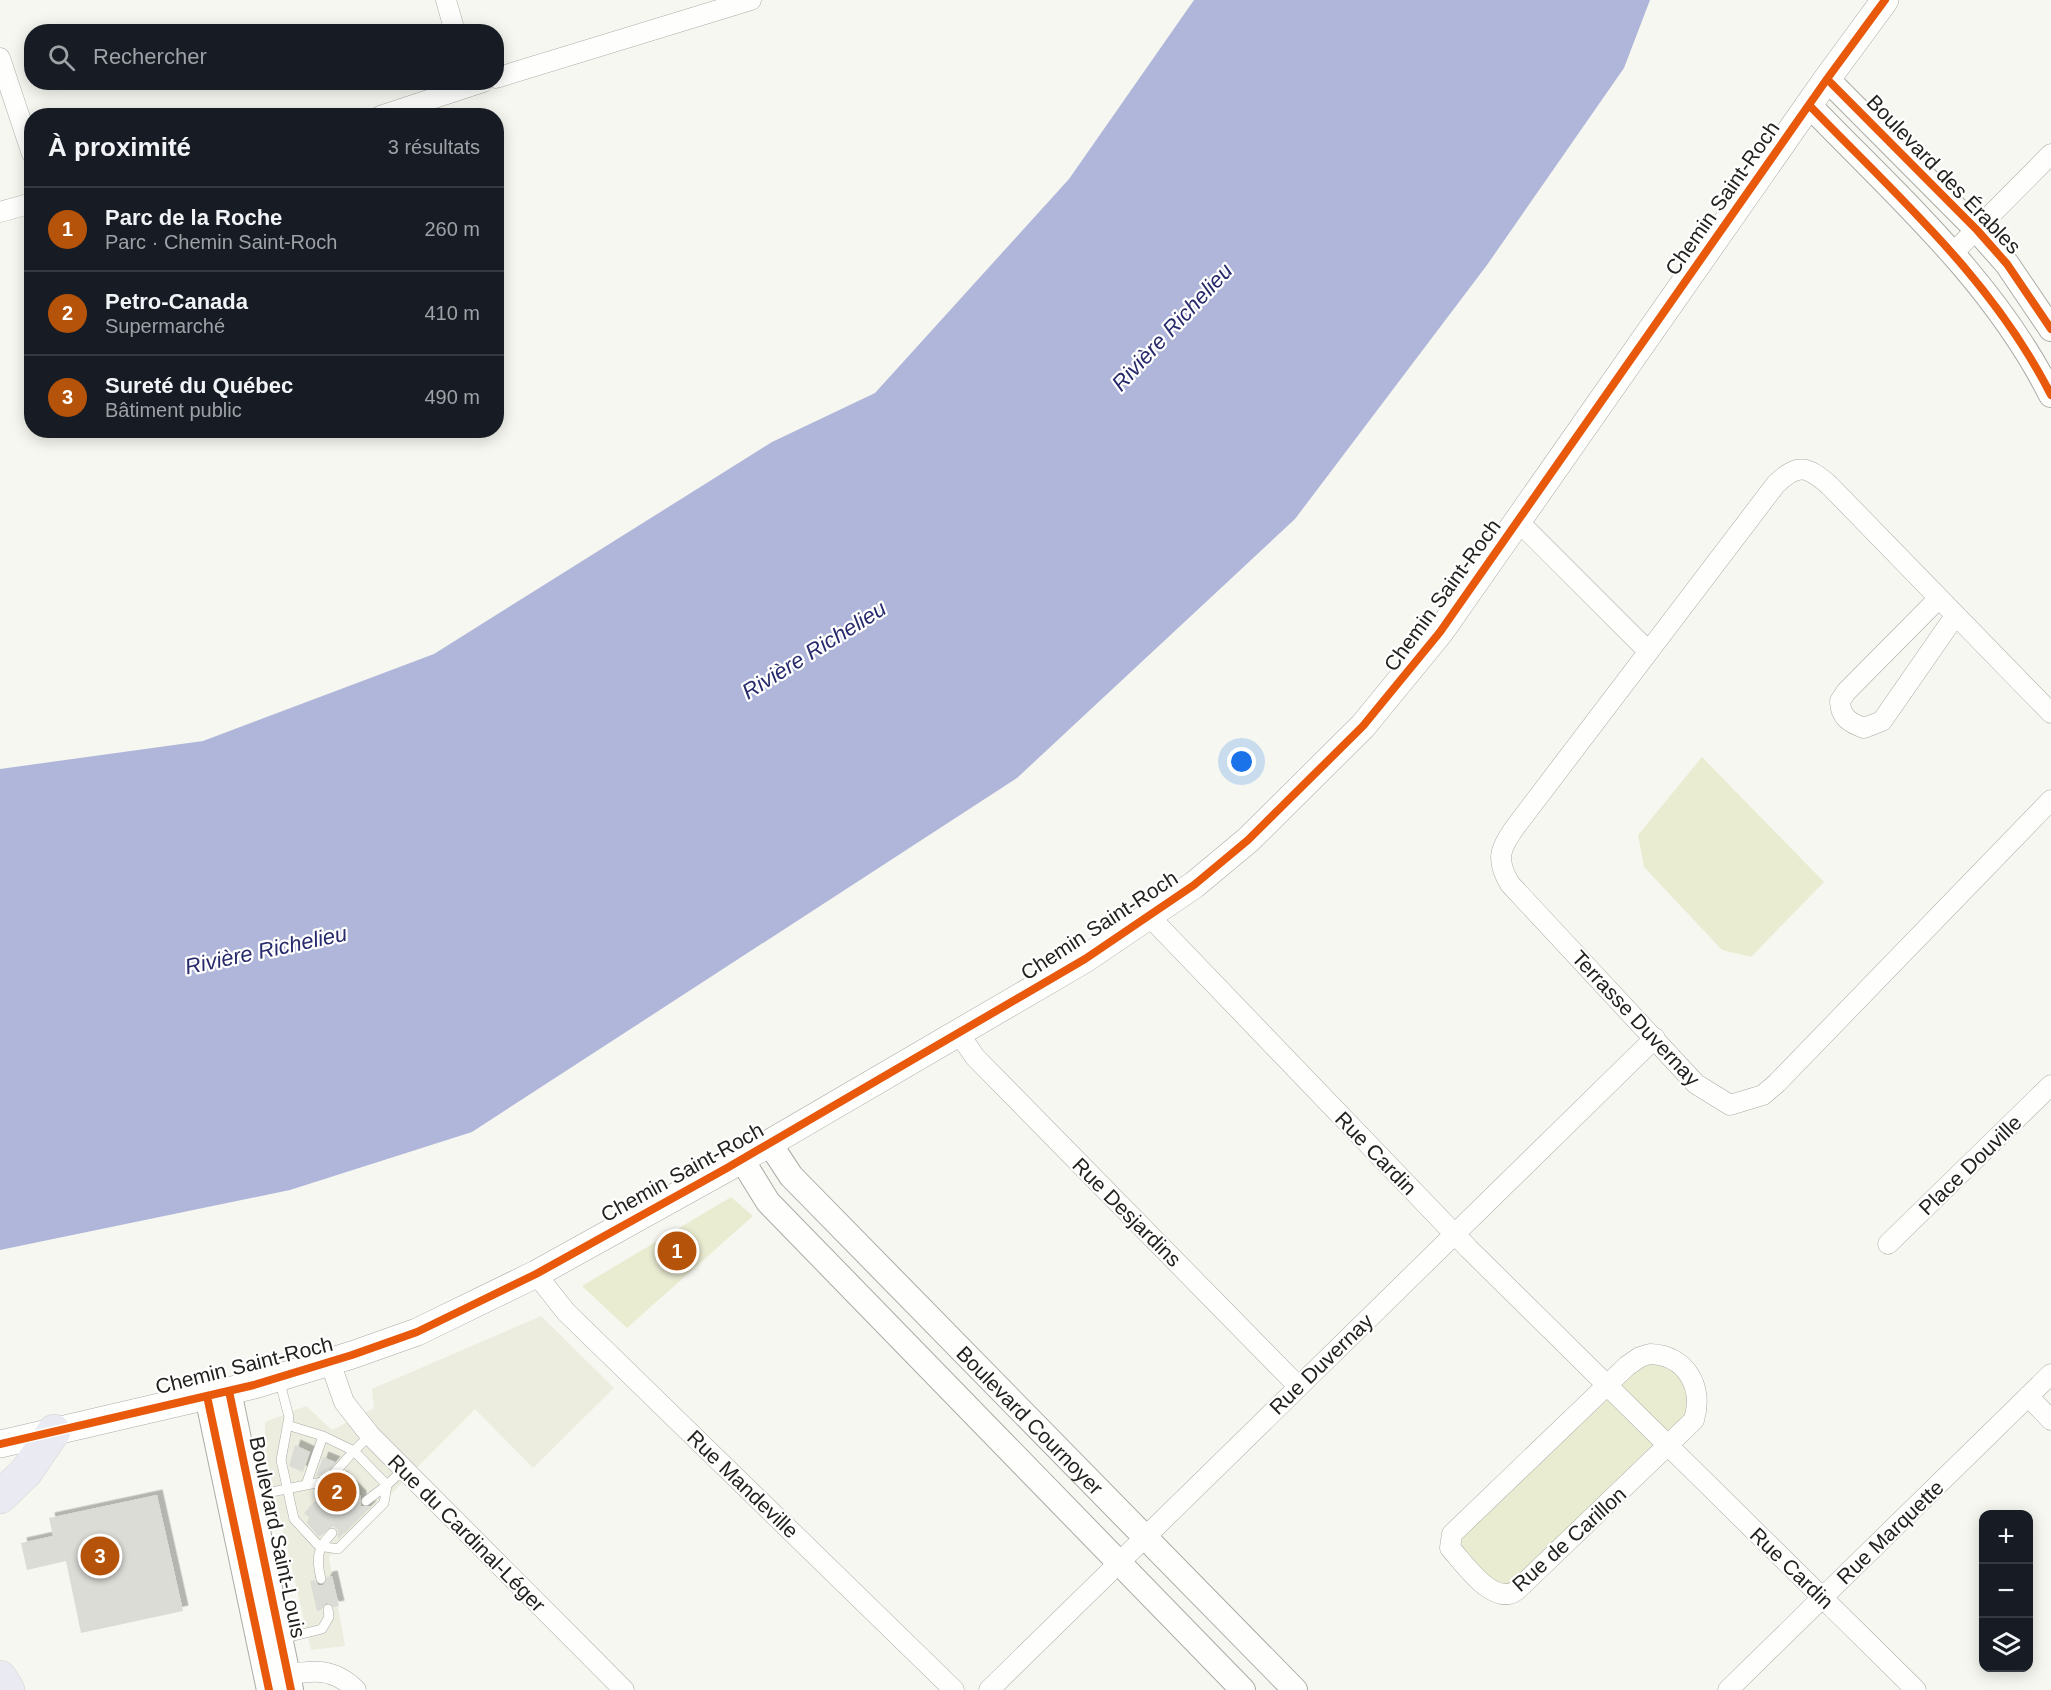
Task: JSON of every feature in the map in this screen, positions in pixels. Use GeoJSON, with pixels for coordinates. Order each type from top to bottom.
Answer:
{"type":"FeatureCollection","features":[{"type":"Feature","properties":{"kind":"highway"},"geometry":{"type":"LineString","coordinates":[[0,1497],[26,1472],[54,1431]]}},
{"type":"Feature","properties":{"kind":"highway"},"geometry":{"type":"LineString","coordinates":[[0,1677],[8,1690]]}},
{"type":"Feature","properties":{"kind":"main road","name":"Chemin Saint-Roch"},"geometry":{"type":"LineString","coordinates":[[0,1444],[278,1377],[417,1332],[536,1274],[742,1160],[959,1034],[1150,917],[1248,840],[1363,726],[1440,632],[1827,79],[1885,0]]}},
{"type":"Feature","properties":{"kind":"street"},"geometry":{"type":"LineString","coordinates":[[446,0],[453,24]]}},
{"type":"Feature","properties":{"kind":"street"},"geometry":{"type":"LineString","coordinates":[[504,76],[751,0]]}},
{"type":"Feature","properties":{"kind":"street"},"geometry":{"type":"LineString","coordinates":[[0,58],[24,130]]}},
{"type":"Feature","properties":{"kind":"street","name":"Boulevard des Érables"},"geometry":{"type":"LineString","coordinates":[[1827,79],[1977,230],[2007,264],[2051,329]]}},
{"type":"Feature","properties":{"kind":"street"},"geometry":{"type":"LineString","coordinates":[[404,108],[458,90]]}},
{"type":"Feature","properties":{"kind":"street"},"geometry":{"type":"LineString","coordinates":[[1809,105],[1954,252],[1989,295],[2028,353],[2051,395]]}},
{"type":"Feature","properties":{"kind":"street"},"geometry":{"type":"LineString","coordinates":[[1954,252],[2051,154]]}},
{"type":"Feature","properties":{"kind":"street"},"geometry":{"type":"LineString","coordinates":[[0,212],[24,205]]}},
{"type":"Feature","properties":{"kind":"street","name":"Terrasse Duvernay"},"geometry":{"type":"LineString","coordinates":[[2051,713],[1829,485],[1815,473],[1801,468],[1788,472],[1776,484],[1509,837],[1500,859],[1502,871],[1510,884],[1696,1084],[1730,1105],[1763,1095],[2051,801]]}},
{"type":"Feature","properties":{"kind":"street"},"geometry":{"type":"LineString","coordinates":[[1518,521],[1648,651]]}},
{"type":"Feature","properties":{"kind":"street"},"geometry":{"type":"LineString","coordinates":[[1938,599],[1846,692],[1840,701],[1844,716],[1852,724],[1864,728],[1882,721],[1955,616]]}},
{"type":"Feature","properties":{"kind":"street","name":"Rue Cardin"},"geometry":{"type":"LineString","coordinates":[[1150,917],[1455,1234],[1916,1690]]}},
{"type":"Feature","properties":{"kind":"street","name":"Rue Desjardins"},"geometry":{"type":"LineString","coordinates":[[959,1034],[975,1057],[1298,1386]]}},
{"type":"Feature","properties":{"kind":"street","name":"Rue Duvernay"},"geometry":{"type":"LineString","coordinates":[[989,1690],[1655,1038]]}},
{"type":"Feature","properties":{"kind":"street","name":"Place Douville"},"geometry":{"type":"LineString","coordinates":[[1888,1244],[2051,1085]]}},
{"type":"Feature","properties":{"kind":"street","name":"Boulevard Cournoyer"},"geometry":{"type":"LineString","coordinates":[[770,1144],[791,1176],[1295,1690]]}},
{"type":"Feature","properties":{"kind":"street","name":"Boulevard Cournoyer"},"geometry":{"type":"LineString","coordinates":[[742,1160],[768,1202],[1243,1690]]}},
{"type":"Feature","properties":{"kind":"street","name":"Rue Mandeville"},"geometry":{"type":"LineString","coordinates":[[536,1274],[566,1312],[954,1690]]}},
{"type":"Feature","properties":{"kind":"street"},"geometry":{"type":"LineString","coordinates":[[1607,1385],[1640,1357],[1661,1354],[1685,1367],[1695,1385],[1696,1412],[1694,1420],[1668,1447]]}},
{"type":"Feature","properties":{"kind":"street","name":"Rue du Cardinal-Léger"},"geometry":{"type":"LineString","coordinates":[[330,1362],[344,1402],[370,1435],[624,1690]]}},
{"type":"Feature","properties":{"kind":"street","name":"Rue Marquette"},"geometry":{"type":"LineString","coordinates":[[1728,1690],[2051,1374]]}},
{"type":"Feature","properties":{"kind":"street","name":"Rue de Carillon"},"geometry":{"type":"LineString","coordinates":[[1607,1385],[1452,1534],[1450,1548],[1488,1588],[1502,1595],[1511,1595],[1668,1447]]}},
{"type":"Feature","properties":{"kind":"street","name":"Boulevard Saint-Louis"},"geometry":{"type":"LineString","coordinates":[[218,1393],[252,1496],[270,1640]]}},
{"type":"Feature","properties":{"kind":"street","name":"Boulevard Saint-Louis"},"geometry":{"type":"LineString","coordinates":[[218,1393],[279,1683]]}},
{"type":"Feature","properties":{"kind":"street"},"geometry":{"type":"LineString","coordinates":[[2028,1396],[2051,1420]]}},
{"type":"Feature","properties":{"kind":"street"},"geometry":{"type":"LineString","coordinates":[[279,1683],[325,1671],[335,1673],[356,1690]]}},
{"type":"Feature","properties":{"kind":"lane"},"geometry":{"type":"LineString","coordinates":[[278,1377],[288,1417],[281,1460],[294,1519],[319,1546],[338,1549],[384,1503],[387,1485]]}},
{"type":"Feature","properties":{"kind":"lane"},"geometry":{"type":"LineString","coordinates":[[287,1425],[323,1436],[354,1451],[387,1485]]}},
{"type":"Feature","properties":{"kind":"lane"},"geometry":{"type":"LineString","coordinates":[[252,1496],[327,1482],[370,1435]]}},
{"type":"Feature","properties":{"kind":"lane"},"geometry":{"type":"LineString","coordinates":[[306,1485],[323,1436]]}},
{"type":"Feature","properties":{"kind":"lane"},"geometry":{"type":"LineString","coordinates":[[366,1501],[404,1469]]}},
{"type":"Feature","properties":{"kind":"lane"},"geometry":{"type":"LineString","coordinates":[[321,1579],[317,1563],[319,1546],[332,1533]]}},
{"type":"Feature","properties":{"kind":"lane"},"geometry":{"type":"LineString","coordinates":[[270,1640],[322,1629],[329,1617],[328,1609]]}},
{"type":"Feature","properties":{"kind":"shaded area"},"geometry":{"type":"Polygon","coordinates":[[[541,1316],[614,1388],[533,1468],[475,1409],[329,1557],[345,1646],[311,1650],[265,1453],[265,1422],[306,1406],[332,1430],[374,1408],[372,1389],[541,1316]]]}},
{"type":"Feature","properties":{"kind":"green space"},"geometry":{"type":"Polygon","coordinates":[[[1702,757],[1824,882],[1751,957],[1722,950],[1644,867],[1638,835],[1702,757]]]}},
{"type":"Feature","properties":{"kind":"green space"},"geometry":{"type":"Polygon","coordinates":[[[731,1197],[753,1216],[627,1328],[582,1286],[731,1197]]]}},
{"type":"Feature","properties":{"kind":"green space"},"geometry":{"type":"Polygon","coordinates":[[[1628,1358],[1672,1358],[1695,1411],[1510,1589],[1495,1591],[1450,1548],[1628,1358]]]}},
{"type":"Feature","properties":{"kind":"water","name":"Rivière Richelieu"},"geometry":{"type":"Polygon","coordinates":[[[1194,0],[1650,0],[1624,68],[1487,265],[1295,519],[1017,778],[472,1132],[290,1190],[0,1250],[0,769],[203,741],[434,654],[772,442],[875,393],[1069,179],[1194,0]]]}},
{"type":"Feature","properties":{"kind":"building"},"geometry":{"type":"Polygon","coordinates":[[[295,1445],[310,1452],[303,1472],[289,1466],[295,1445]]]}},
{"type":"Feature","properties":{"kind":"building"},"geometry":{"type":"Polygon","coordinates":[[[323,1457],[335,1462],[324,1475],[316,1476],[323,1457]]]}},
{"type":"Feature","properties":{"kind":"building"},"geometry":{"type":"Polygon","coordinates":[[[341,1476],[361,1496],[361,1506],[371,1506],[338,1539],[338,1530],[333,1526],[319,1537],[307,1523],[309,1517],[304,1513],[341,1476]]]}},
{"type":"Feature","properties":{"kind":"building"},"geometry":{"type":"Polygon","coordinates":[[[157,1495],[183,1611],[81,1633],[66,1561],[27,1570],[21,1543],[53,1536],[49,1518],[157,1495]]]}},
{"type":"Feature","properties":{"kind":"building"},"geometry":{"type":"Polygon","coordinates":[[[332,1576],[339,1606],[334,1607],[327,1602],[321,1610],[317,1611],[310,1581],[314,1580],[318,1585],[323,1585],[327,1577],[332,1576]]]}},
{"type":"Feature","properties":{"kind":"cycle path"},"geometry":{"type":"LineString","coordinates":[[0,1444],[254,1385],[417,1332],[536,1274],[727,1168],[1085,959],[1194,885],[1248,840],[1363,726],[1440,632],[1827,79],[1885,0]]}},
{"type":"Feature","properties":{"kind":"cycle path"},"geometry":{"type":"LineString","coordinates":[[1827,79],[1977,230],[2007,264],[2051,329]]}},
{"type":"Feature","properties":{"kind":"cycle path"},"geometry":{"type":"LineString","coordinates":[[1809,105],[1909,206],[1972,277],[2028,353],[2051,395]]}},
{"type":"Feature","properties":{"kind":"cycle path"},"geometry":{"type":"LineString","coordinates":[[229,1391],[291,1690]]}},
{"type":"Feature","properties":{"kind":"cycle path"},"geometry":{"type":"LineString","coordinates":[[207,1396],[269,1690]]}},
{"type":"Feature","properties":{"kind":"place","name":"Parc de la Roche"},"geometry":{"type":"Point","coordinates":[677,1251]}},
{"type":"Feature","properties":{"kind":"place","name":"Petro-Canada"},"geometry":{"type":"Point","coordinates":[337,1492]}},
{"type":"Feature","properties":{"kind":"place","name":"Sureté du Québec"},"geometry":{"type":"Point","coordinates":[100,1556]}}]}
